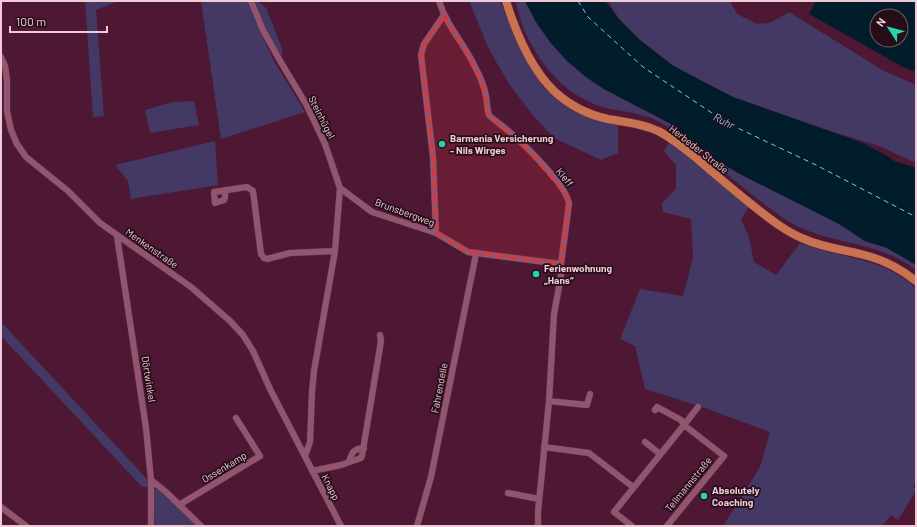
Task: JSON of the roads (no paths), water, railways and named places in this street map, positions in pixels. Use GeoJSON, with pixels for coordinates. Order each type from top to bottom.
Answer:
{"type":"FeatureCollection","features":[{"type":"Feature","properties":{"kind":"main road","name":"Herbeder Straße"},"geometry":{"type":"LineString","coordinates":[[506,1],[520,39],[531,59],[548,85],[564,99],[594,115],[648,126],[658,131],[680,146],[765,215],[790,232],[804,239],[828,247],[869,256],[885,262],[899,269],[916,281]]}},
{"type":"Feature","properties":{"kind":"street","name":"Steinhügel"},"geometry":{"type":"LineString","coordinates":[[252,1],[263,30],[278,60],[306,104],[325,144],[340,188],[334,251],[314,371],[310,442],[305,456]]}},
{"type":"Feature","properties":{"kind":"street","name":"Kleff"},"geometry":{"type":"LineString","coordinates":[[440,1],[444,15],[482,81],[489,115],[523,145],[562,188],[567,195],[569,204],[561,264],[561,276],[554,314],[549,401],[539,499],[538,526]]}},
{"type":"Feature","properties":{"kind":"street"},"geometry":{"type":"LineString","coordinates":[[436,233],[433,157],[421,55],[424,44],[444,15]]}},
{"type":"Feature","properties":{"kind":"street","name":"Menkenstraße"},"geometry":{"type":"LineString","coordinates":[[1,57],[5,66],[7,80],[8,120],[17,144],[27,158],[68,191],[98,221],[117,236],[191,287],[230,320],[244,335],[305,456]]}},
{"type":"Feature","properties":{"kind":"street"},"geometry":{"type":"LineString","coordinates":[[225,190],[247,187],[253,191],[261,254],[264,258],[267,259],[290,253],[334,251]]}},
{"type":"Feature","properties":{"kind":"street","name":"Brunsbergweg"},"geometry":{"type":"LineString","coordinates":[[340,188],[372,212],[436,233],[468,252],[561,264]]}},
{"type":"Feature","properties":{"kind":"street","name":"Dörtwinkel"},"geometry":{"type":"LineString","coordinates":[[117,236],[146,428],[151,480],[151,526]]}},
{"type":"Feature","properties":{"kind":"street","name":"Fahrendelle"},"geometry":{"type":"LineString","coordinates":[[416,526],[431,477],[476,254]]}},
{"type":"Feature","properties":{"kind":"street"},"geometry":{"type":"LineString","coordinates":[[312,471],[361,458],[364,448],[381,341],[380,334]]}},
{"type":"Feature","properties":{"kind":"street"},"geometry":{"type":"LineString","coordinates":[[549,401],[587,405],[590,394]]}},
{"type":"Feature","properties":{"kind":"street","name":"Tellmannstraße"},"geometry":{"type":"LineString","coordinates":[[655,410],[657,407],[681,420],[684,425],[724,456],[667,526]]}},
{"type":"Feature","properties":{"kind":"street"},"geometry":{"type":"LineString","coordinates":[[632,526],[614,512],[698,407]]}},
{"type":"Feature","properties":{"kind":"street","name":"Ossenkamp"},"geometry":{"type":"LineString","coordinates":[[179,505],[260,456],[236,418]]}},
{"type":"Feature","properties":{"kind":"street"},"geometry":{"type":"LineString","coordinates":[[645,442],[660,454]]}},
{"type":"Feature","properties":{"kind":"street"},"geometry":{"type":"LineString","coordinates":[[544,447],[589,453],[633,487]]}},
{"type":"Feature","properties":{"kind":"street"},"geometry":{"type":"LineString","coordinates":[[349,462],[354,451],[364,448]]}},
{"type":"Feature","properties":{"kind":"street","name":"Knapp"},"geometry":{"type":"LineString","coordinates":[[305,456],[341,526]]}},
{"type":"Feature","properties":{"kind":"street"},"geometry":{"type":"LineString","coordinates":[[151,480],[201,526]]}},
{"type":"Feature","properties":{"kind":"street"},"geometry":{"type":"LineString","coordinates":[[508,493],[539,499]]}},
{"type":"Feature","properties":{"kind":"street"},"geometry":{"type":"LineString","coordinates":[[1,506],[26,526]]}},
{"type":"Feature","properties":{"kind":"water","name":"Ruhr"},"geometry":{"type":"Polygon","coordinates":[[[525,1],[605,1],[619,19],[640,40],[672,65],[733,97],[863,143],[894,161],[916,168],[916,265],[887,248],[865,241],[839,224],[738,173],[701,151],[671,124],[604,89],[586,77],[567,61],[550,42],[536,22],[525,1]]]}},
{"type":"Feature","properties":{"kind":"water"},"geometry":{"type":"Polygon","coordinates":[[[816,1],[916,1],[916,72],[903,67],[869,48],[909,48],[909,8],[869,8],[869,48],[809,14],[816,1]]]}},
{"type":"Feature","properties":{"kind":"place","name":"Barmenia Versicherung - Nils Wirges"},"geometry":{"type":"Point","coordinates":[442,144]}},
{"type":"Feature","properties":{"kind":"place","name":"Ferienwohnung „Hans“"},"geometry":{"type":"Point","coordinates":[536,274]}},
{"type":"Feature","properties":{"kind":"place","name":"Absolutely Coaching"},"geometry":{"type":"Point","coordinates":[704,496]}}]}
